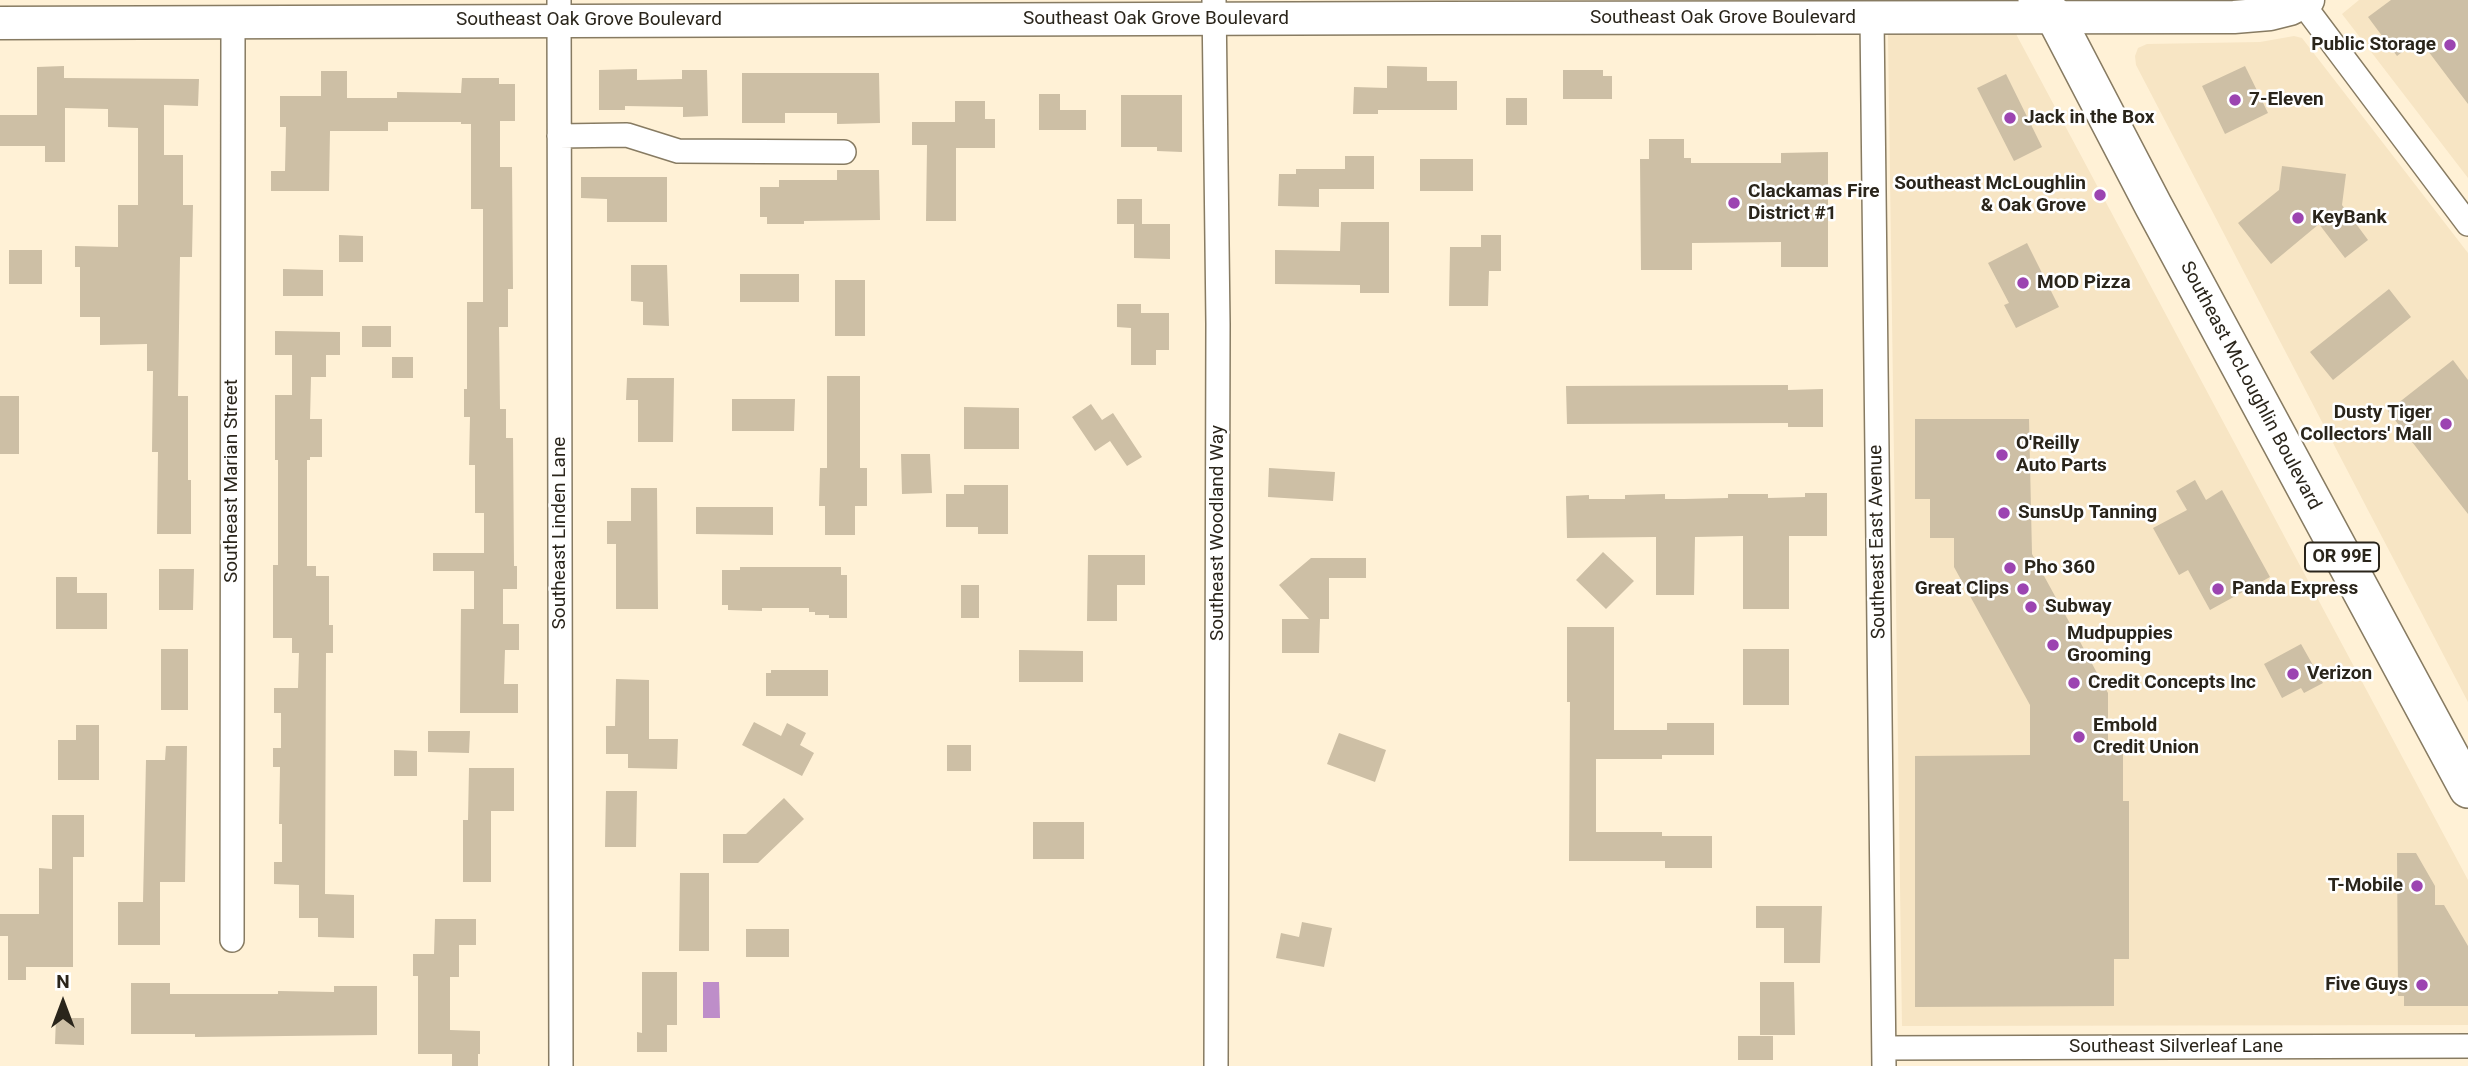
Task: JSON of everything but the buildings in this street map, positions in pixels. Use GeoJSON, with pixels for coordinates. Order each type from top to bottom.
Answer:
{"type":"FeatureCollection","features":[{"type":"Feature","properties":{"kind":"main road","name":"Southeast McLoughlin Boulevard"},"geometry":{"type":"LineString","coordinates":[[2049,6],[2153,205],[2468,789]]}},
{"type":"Feature","properties":{"kind":"street","name":"Southeast Oak Grove Boulevard"},"geometry":{"type":"LineString","coordinates":[[0,23],[233,23],[559,10],[1214,10],[1872,17],[2049,6],[2234,17],[2270,14],[2305,2]]}},
{"type":"Feature","properties":{"kind":"street"},"geometry":{"type":"LineString","coordinates":[[2305,2],[2468,224]]}},
{"type":"Feature","properties":{"kind":"street","name":"Southeast Linden Lane"},"geometry":{"type":"LineString","coordinates":[[559,10],[561,1066]]}},
{"type":"Feature","properties":{"kind":"street","name":"Southeast Woodland Way"},"geometry":{"type":"LineString","coordinates":[[1214,10],[1218,324],[1216,1066]]}},
{"type":"Feature","properties":{"kind":"street","name":"Southeast East Avenue"},"geometry":{"type":"LineString","coordinates":[[1872,17],[1884,1057]]}},
{"type":"Feature","properties":{"kind":"street","name":"Southeast Marian Street"},"geometry":{"type":"LineString","coordinates":[[232,940],[233,23]]}},
{"type":"Feature","properties":{"kind":"street"},"geometry":{"type":"LineString","coordinates":[[559,135],[627,135],[678,151],[844,152]]}},
{"type":"Feature","properties":{"kind":"street","name":"Southeast Silverleaf Lane"},"geometry":{"type":"LineString","coordinates":[[1884,1057],[2468,1045]]}},
{"type":"Feature","properties":{"kind":"shaded area"},"geometry":{"type":"Polygon","coordinates":[[[2359,0],[2468,0],[2468,178],[2342,14],[2359,0]]]}},
{"type":"Feature","properties":{"kind":"shaded area"},"geometry":{"type":"Polygon","coordinates":[[[1888,34],[2016,34],[2468,880],[2468,1025],[1902,1026],[1888,34]]]}},
{"type":"Feature","properties":{"kind":"shaded area"},"geometry":{"type":"Polygon","coordinates":[[[2294,36],[2302,38],[2468,253],[2468,702],[2136,65],[2138,48],[2147,44],[2260,42],[2294,36]]]}},
{"type":"Feature","properties":{"kind":"shaded area"},"geometry":{"type":"Polygon","coordinates":[[[703,982],[719,982],[720,1018],[703,1018],[703,982]]]}},
{"type":"Feature","properties":{"kind":"place","name":"Public Storage"},"geometry":{"type":"Point","coordinates":[2450,45]}},
{"type":"Feature","properties":{"kind":"place","name":"7-Eleven"},"geometry":{"type":"Point","coordinates":[2235,100]}},
{"type":"Feature","properties":{"kind":"place","name":"Jack in the Box"},"geometry":{"type":"Point","coordinates":[2010,118]}},
{"type":"Feature","properties":{"kind":"place","name":"Southeast McLoughlin & Oak Grove"},"geometry":{"type":"Point","coordinates":[2100,195]}},
{"type":"Feature","properties":{"kind":"place","name":"Clackamas Fire District #1"},"geometry":{"type":"Point","coordinates":[1734,203]}},
{"type":"Feature","properties":{"kind":"place","name":"KeyBank"},"geometry":{"type":"Point","coordinates":[2298,218]}},
{"type":"Feature","properties":{"kind":"place","name":"MOD Pizza"},"geometry":{"type":"Point","coordinates":[2023,283]}},
{"type":"Feature","properties":{"kind":"place","name":"Dusty Tiger Collectors' Mall"},"geometry":{"type":"Point","coordinates":[2446,424]}},
{"type":"Feature","properties":{"kind":"place","name":"O'Reilly Auto Parts"},"geometry":{"type":"Point","coordinates":[2002,455]}},
{"type":"Feature","properties":{"kind":"place","name":"SunsUp Tanning"},"geometry":{"type":"Point","coordinates":[2004,513]}},
{"type":"Feature","properties":{"kind":"place","name":"Pho 360"},"geometry":{"type":"Point","coordinates":[2010,568]}},
{"type":"Feature","properties":{"kind":"place","name":"Great Clips"},"geometry":{"type":"Point","coordinates":[2023,589]}},
{"type":"Feature","properties":{"kind":"place","name":"Panda Express"},"geometry":{"type":"Point","coordinates":[2218,589]}},
{"type":"Feature","properties":{"kind":"place","name":"Subway"},"geometry":{"type":"Point","coordinates":[2031,607]}},
{"type":"Feature","properties":{"kind":"place","name":"Mudpuppies Grooming"},"geometry":{"type":"Point","coordinates":[2053,645]}},
{"type":"Feature","properties":{"kind":"place","name":"Verizon"},"geometry":{"type":"Point","coordinates":[2293,674]}},
{"type":"Feature","properties":{"kind":"place","name":"Credit Concepts Inc"},"geometry":{"type":"Point","coordinates":[2074,683]}},
{"type":"Feature","properties":{"kind":"place","name":"Embold Credit Union"},"geometry":{"type":"Point","coordinates":[2079,737]}},
{"type":"Feature","properties":{"kind":"place","name":"T-Mobile"},"geometry":{"type":"Point","coordinates":[2417,886]}},
{"type":"Feature","properties":{"kind":"place","name":"Five Guys"},"geometry":{"type":"Point","coordinates":[2422,985]}}]}
